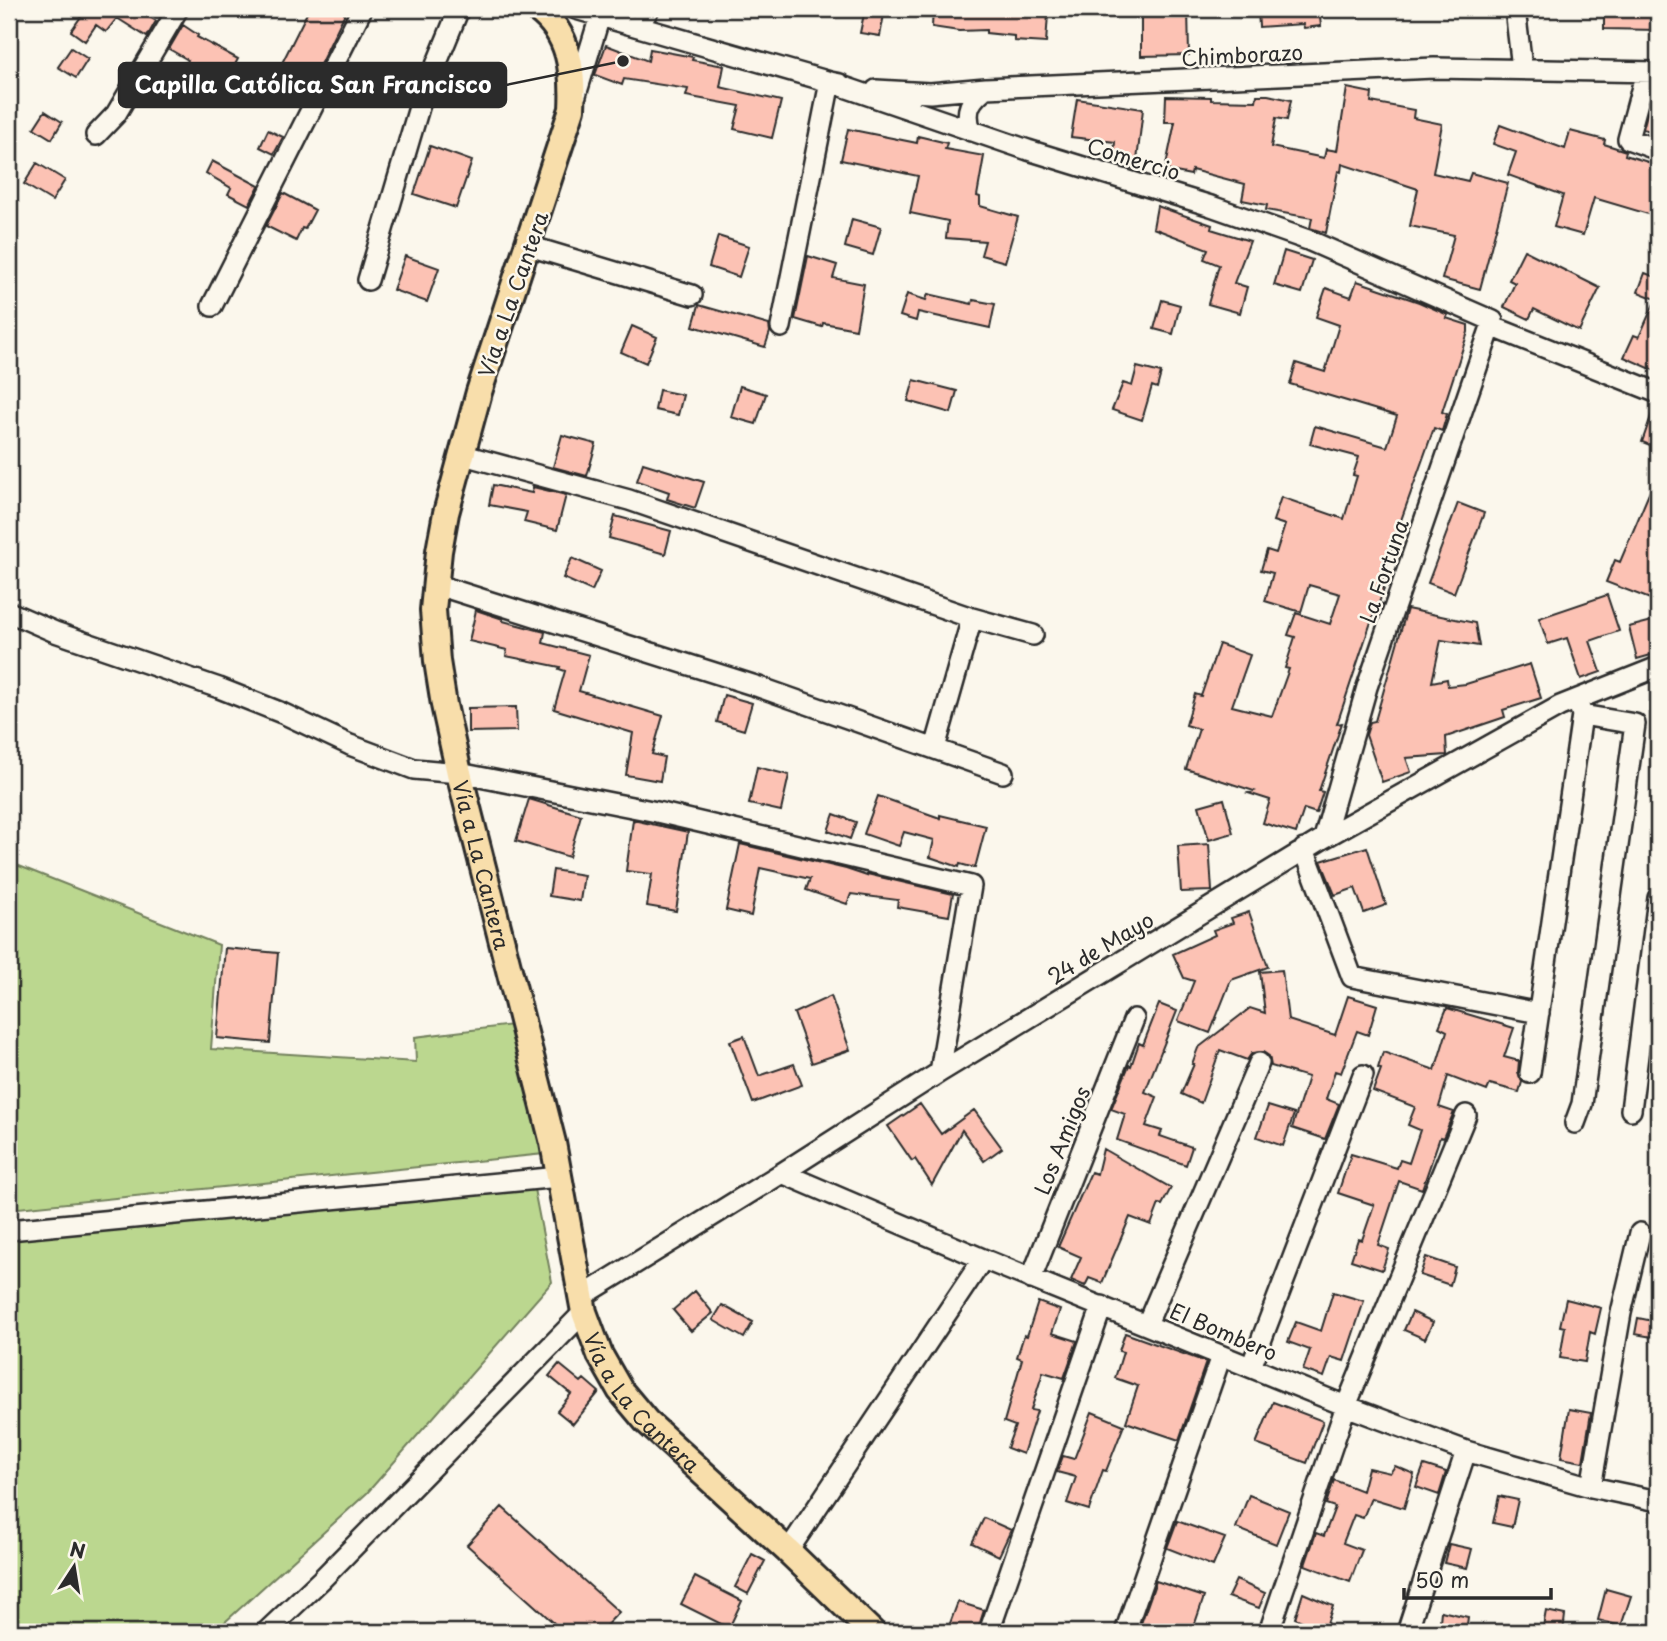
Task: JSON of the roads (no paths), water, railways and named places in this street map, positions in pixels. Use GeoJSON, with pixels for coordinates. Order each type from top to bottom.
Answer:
{"type":"FeatureCollection","features":[{"type":"Feature","properties":{"kind":"main road","name":"Vía a La Cantera"},"geometry":{"type":"LineString","coordinates":[[537,9],[553,24],[568,52],[573,85],[572,109],[460,454],[446,513],[434,584],[433,610],[437,661],[459,774],[559,1177],[583,1304],[608,1373],[632,1406],[871,1629]]}},
{"type":"Feature","properties":{"kind":"street"},"geometry":{"type":"LineString","coordinates":[[96,135],[116,114],[178,9]]}},
{"type":"Feature","properties":{"kind":"street"},"geometry":{"type":"LineString","coordinates":[[212,306],[362,9]]}},
{"type":"Feature","properties":{"kind":"street"},"geometry":{"type":"LineString","coordinates":[[368,280],[420,104],[459,9]]}},
{"type":"Feature","properties":{"kind":"street","name":"Comercio"},"geometry":{"type":"LineString","coordinates":[[576,9],[830,82],[971,131],[1187,198],[1308,240],[1493,321],[1491,326],[1658,393]]}},
{"type":"Feature","properties":{"kind":"street"},"geometry":{"type":"LineString","coordinates":[[639,26],[649,9]]}},
{"type":"Feature","properties":{"kind":"street"},"geometry":{"type":"LineString","coordinates":[[1515,9],[1522,68]]}},
{"type":"Feature","properties":{"kind":"street"},"geometry":{"type":"LineString","coordinates":[[572,109],[600,16]]}},
{"type":"Feature","properties":{"kind":"street","name":"Chimborazo"},"geometry":{"type":"LineString","coordinates":[[830,82],[902,93],[930,93],[986,88],[1434,68],[1652,72]]}},
{"type":"Feature","properties":{"kind":"street"},"geometry":{"type":"LineString","coordinates":[[1652,72],[1628,139],[1658,150]]}},
{"type":"Feature","properties":{"kind":"street"},"geometry":{"type":"LineString","coordinates":[[781,327],[830,82]]}},
{"type":"Feature","properties":{"kind":"street"},"geometry":{"type":"LineString","coordinates":[[971,131],[966,114],[969,105],[974,97],[986,88]]}},
{"type":"Feature","properties":{"kind":"street"},"geometry":{"type":"LineString","coordinates":[[529,246],[692,295]]}},
{"type":"Feature","properties":{"kind":"street","name":"La Fortuna"},"geometry":{"type":"LineString","coordinates":[[1324,838],[1367,687],[1491,326]]}},
{"type":"Feature","properties":{"kind":"street"},"geometry":{"type":"LineString","coordinates":[[460,454],[629,500],[972,618],[1033,635]]}},
{"type":"Feature","properties":{"kind":"street"},"geometry":{"type":"LineString","coordinates":[[434,584],[759,687],[1003,773]]}},
{"type":"Feature","properties":{"kind":"street"},"geometry":{"type":"LineString","coordinates":[[9,612],[55,632],[232,693],[282,713],[350,746],[414,769],[459,774],[657,812],[971,886],[940,1072]]}},
{"type":"Feature","properties":{"kind":"street"},"geometry":{"type":"LineString","coordinates":[[935,748],[972,618]]}},
{"type":"Feature","properties":{"kind":"street","name":"24 de Mayo"},"geometry":{"type":"LineString","coordinates":[[266,1632],[321,1580],[583,1304],[940,1072],[1304,849],[1560,706],[1580,707],[1658,667]]}},
{"type":"Feature","properties":{"kind":"street"},"geometry":{"type":"LineString","coordinates":[[1530,1073],[1580,707],[1636,724],[1582,1104],[1575,1124]]}},
{"type":"Feature","properties":{"kind":"street"},"geometry":{"type":"LineString","coordinates":[[1304,849],[1352,977],[1539,1013]]}},
{"type":"Feature","properties":{"kind":"street"},"geometry":{"type":"LineString","coordinates":[[1631,1110],[1658,898]]}},
{"type":"Feature","properties":{"kind":"street","name":"Los Amigos"},"geometry":{"type":"LineString","coordinates":[[1031,1279],[1134,1019]]}},
{"type":"Feature","properties":{"kind":"street"},"geometry":{"type":"LineString","coordinates":[[1147,1324],[1259,1063]]}},
{"type":"Feature","properties":{"kind":"street"},"geometry":{"type":"LineString","coordinates":[[1251,1367],[1363,1075]]}},
{"type":"Feature","properties":{"kind":"street"},"geometry":{"type":"LineString","coordinates":[[1269,1632],[1346,1406],[1466,1115]]}},
{"type":"Feature","properties":{"kind":"street","name":"El Bombero"},"geometry":{"type":"LineString","coordinates":[[782,1174],[1031,1279],[1346,1406],[1466,1451],[1591,1487],[1658,1502]]}},
{"type":"Feature","properties":{"kind":"street"},"geometry":{"type":"LineString","coordinates":[[9,1230],[559,1177]]}},
{"type":"Feature","properties":{"kind":"street"},"geometry":{"type":"LineString","coordinates":[[1591,1487],[1622,1313],[1640,1233]]}},
{"type":"Feature","properties":{"kind":"street"},"geometry":{"type":"LineString","coordinates":[[788,1550],[983,1259]]}},
{"type":"Feature","properties":{"kind":"street"},"geometry":{"type":"LineString","coordinates":[[989,1632],[1102,1306]]}},
{"type":"Feature","properties":{"kind":"street"},"geometry":{"type":"LineString","coordinates":[[1125,1632],[1222,1356]]}},
{"type":"Feature","properties":{"kind":"street"},"geometry":{"type":"LineString","coordinates":[[1407,1632],[1466,1451]]}},
{"type":"Feature","properties":{"kind":"place","name":"Capilla Católica San Francisco"},"geometry":{"type":"Point","coordinates":[623,61]}}]}
